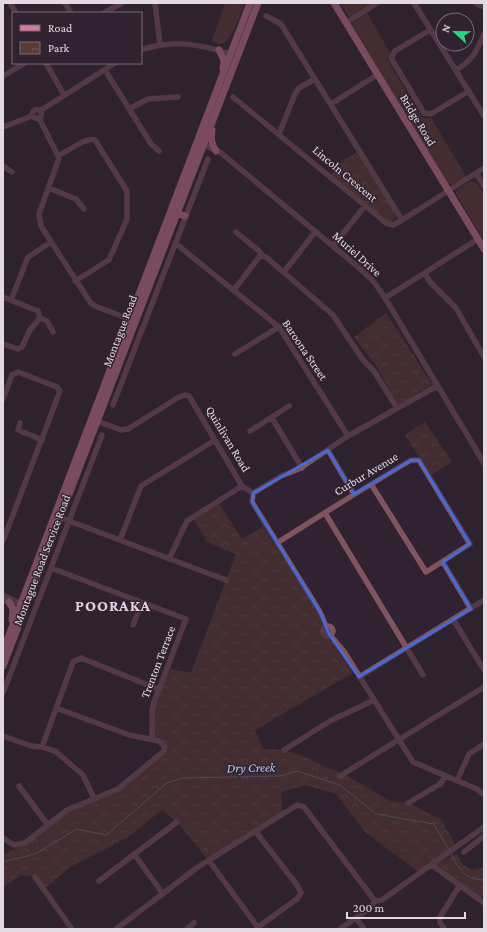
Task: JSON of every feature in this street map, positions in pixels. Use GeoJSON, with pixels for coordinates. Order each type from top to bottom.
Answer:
{"type":"FeatureCollection","features":[{"type":"Feature","properties":{"kind":"main road","name":"Montague Road"},"geometry":{"type":"LineString","coordinates":[[200,144],[213,120],[250,3]]}},
{"type":"Feature","properties":{"kind":"main road","name":"Montague Road"},"geometry":{"type":"LineString","coordinates":[[3,666],[57,517],[200,144],[222,77],[258,3]]}},
{"type":"Feature","properties":{"kind":"main road","name":"Bridge Road"},"geometry":{"type":"LineString","coordinates":[[334,3],[484,249]]}},
{"type":"Feature","properties":{"kind":"main road"},"geometry":{"type":"LineString","coordinates":[[219,50],[224,60],[222,77]]}},
{"type":"Feature","properties":{"kind":"main road"},"geometry":{"type":"LineString","coordinates":[[213,120],[211,139],[213,147],[216,151]]}},
{"type":"Feature","properties":{"kind":"main road"},"geometry":{"type":"LineString","coordinates":[[174,212],[185,216]]}},
{"type":"Feature","properties":{"kind":"main road"},"geometry":{"type":"LineString","coordinates":[[6,601],[13,610],[11,630]]}},
{"type":"Feature","properties":{"kind":"main road","name":"Montague Road"},"geometry":{"type":"LineString","coordinates":[[3,650],[11,630],[24,605]]}},
{"type":"Feature","properties":{"kind":"street"},"geometry":{"type":"LineString","coordinates":[[10,3],[15,12]]}},
{"type":"Feature","properties":{"kind":"street"},"geometry":{"type":"LineString","coordinates":[[65,3],[70,12]]}},
{"type":"Feature","properties":{"kind":"street"},"geometry":{"type":"LineString","coordinates":[[106,12],[122,3]]}},
{"type":"Feature","properties":{"kind":"street"},"geometry":{"type":"LineString","coordinates":[[155,3],[160,45]]}},
{"type":"Feature","properties":{"kind":"street"},"geometry":{"type":"LineString","coordinates":[[346,23],[376,3]]}},
{"type":"Feature","properties":{"kind":"street"},"geometry":{"type":"LineString","coordinates":[[414,3],[483,113]]}},
{"type":"Feature","properties":{"kind":"street"},"geometry":{"type":"LineString","coordinates":[[476,3],[484,7]]}},
{"type":"Feature","properties":{"kind":"street"},"geometry":{"type":"LineString","coordinates":[[266,16],[281,24],[402,220]]}},
{"type":"Feature","properties":{"kind":"street"},"geometry":{"type":"LineString","coordinates":[[430,30],[394,51],[391,58],[424,113],[431,114],[469,91]]}},
{"type":"Feature","properties":{"kind":"street"},"geometry":{"type":"LineString","coordinates":[[456,70],[472,59],[484,34]]}},
{"type":"Feature","properties":{"kind":"street"},"geometry":{"type":"LineString","coordinates":[[142,50],[160,45],[189,44],[219,50],[234,55]]}},
{"type":"Feature","properties":{"kind":"street"},"geometry":{"type":"LineString","coordinates":[[3,76],[23,64]]}},
{"type":"Feature","properties":{"kind":"street"},"geometry":{"type":"LineString","coordinates":[[47,64],[64,95]]}},
{"type":"Feature","properties":{"kind":"street"},"geometry":{"type":"LineString","coordinates":[[32,116],[35,110],[40,111],[114,64]]}},
{"type":"Feature","properties":{"kind":"street"},"geometry":{"type":"LineString","coordinates":[[105,70],[151,144],[159,150]]}},
{"type":"Feature","properties":{"kind":"street"},"geometry":{"type":"LineString","coordinates":[[331,104],[378,75]]}},
{"type":"Feature","properties":{"kind":"street"},"geometry":{"type":"LineString","coordinates":[[279,134],[295,94],[299,88],[315,79]]}},
{"type":"Feature","properties":{"kind":"street"},"geometry":{"type":"LineString","coordinates":[[129,109],[148,99],[178,97]]}},
{"type":"Feature","properties":{"kind":"street","name":"Lincoln Crescent"},"geometry":{"type":"LineString","coordinates":[[233,97],[386,223],[393,225],[484,168]]}},
{"type":"Feature","properties":{"kind":"street"},"geometry":{"type":"LineString","coordinates":[[40,111],[41,114],[39,118],[58,155],[58,162],[39,216],[41,226],[87,300],[92,304],[132,320]]}},
{"type":"Feature","properties":{"kind":"street"},"geometry":{"type":"LineString","coordinates":[[3,127],[32,116],[39,118]]}},
{"type":"Feature","properties":{"kind":"street"},"geometry":{"type":"LineString","coordinates":[[58,155],[68,152],[88,140],[95,140],[128,194],[127,219],[110,257],[75,281]]}},
{"type":"Feature","properties":{"kind":"street","name":"Muriel Drive"},"geometry":{"type":"LineString","coordinates":[[200,144],[216,151],[333,246],[374,282],[484,463]]}},
{"type":"Feature","properties":{"kind":"street"},"geometry":{"type":"LineString","coordinates":[[114,405],[208,158]]}},
{"type":"Feature","properties":{"kind":"street"},"geometry":{"type":"LineString","coordinates":[[3,166],[12,172]]}},
{"type":"Feature","properties":{"kind":"street"},"geometry":{"type":"LineString","coordinates":[[476,173],[484,186]]}},
{"type":"Feature","properties":{"kind":"street"},"geometry":{"type":"LineString","coordinates":[[49,188],[76,199],[84,209]]}},
{"type":"Feature","properties":{"kind":"street"},"geometry":{"type":"LineString","coordinates":[[333,246],[365,206]]}},
{"type":"Feature","properties":{"kind":"street"},"geometry":{"type":"LineString","coordinates":[[236,232],[333,315],[363,360],[374,371],[397,408]]}},
{"type":"Feature","properties":{"kind":"street"},"geometry":{"type":"LineString","coordinates":[[284,272],[315,232]]}},
{"type":"Feature","properties":{"kind":"street"},"geometry":{"type":"LineString","coordinates":[[385,298],[478,239]]}},
{"type":"Feature","properties":{"kind":"street"},"geometry":{"type":"LineString","coordinates":[[11,300],[28,257],[51,242]]}},
{"type":"Feature","properties":{"kind":"street","name":"Baroona Street"},"geometry":{"type":"LineString","coordinates":[[175,242],[279,327],[348,436]]}},
{"type":"Feature","properties":{"kind":"street"},"geometry":{"type":"LineString","coordinates":[[234,290],[259,258],[263,256]]}},
{"type":"Feature","properties":{"kind":"street"},"geometry":{"type":"LineString","coordinates":[[425,274],[430,282],[456,308],[484,357]]}},
{"type":"Feature","properties":{"kind":"street"},"geometry":{"type":"LineString","coordinates":[[3,297],[38,311],[40,318]]}},
{"type":"Feature","properties":{"kind":"street"},"geometry":{"type":"LineString","coordinates":[[40,318],[47,321],[53,332]]}},
{"type":"Feature","properties":{"kind":"street"},"geometry":{"type":"LineString","coordinates":[[3,344],[18,349],[22,347],[30,330],[40,318]]}},
{"type":"Feature","properties":{"kind":"street"},"geometry":{"type":"LineString","coordinates":[[235,354],[279,327]]}},
{"type":"Feature","properties":{"kind":"street"},"geometry":{"type":"LineString","coordinates":[[3,399],[12,375],[16,372],[20,372],[57,387],[60,391],[3,541]]}},
{"type":"Feature","properties":{"kind":"street"},"geometry":{"type":"LineString","coordinates":[[437,386],[348,436],[302,468],[281,476],[253,493],[252,502],[320,612],[326,626],[323,633],[326,636],[330,635],[343,650],[398,741],[413,762],[477,789],[484,795]]}},
{"type":"Feature","properties":{"kind":"street","name":"Quinlivan Road"},"geometry":{"type":"LineString","coordinates":[[94,420],[121,430],[128,429],[184,395],[189,396],[242,486],[253,493]]}},
{"type":"Feature","properties":{"kind":"street"},"geometry":{"type":"LineString","coordinates":[[250,431],[289,406]]}},
{"type":"Feature","properties":{"kind":"street"},"geometry":{"type":"LineString","coordinates":[[272,418],[302,468]]}},
{"type":"Feature","properties":{"kind":"street"},"geometry":{"type":"LineString","coordinates":[[20,423],[18,430],[42,440]]}},
{"type":"Feature","properties":{"kind":"street","name":"Montague Road Service Road"},"geometry":{"type":"LineString","coordinates":[[3,693],[102,435]]}},
{"type":"Feature","properties":{"kind":"street"},"geometry":{"type":"LineString","coordinates":[[120,540],[141,486],[215,440]]}},
{"type":"Feature","properties":{"kind":"street"},"geometry":{"type":"LineString","coordinates":[[328,450],[354,494]]}},
{"type":"Feature","properties":{"kind":"street","name":"Curbur Avenue"},"geometry":{"type":"LineString","coordinates":[[277,543],[411,460],[419,460],[470,544],[443,562]]}},
{"type":"Feature","properties":{"kind":"street"},"geometry":{"type":"LineString","coordinates":[[371,484],[426,572],[443,562],[470,609]]}},
{"type":"Feature","properties":{"kind":"street"},"geometry":{"type":"LineString","coordinates":[[169,559],[187,521],[242,486]]}},
{"type":"Feature","properties":{"kind":"street"},"geometry":{"type":"LineString","coordinates":[[324,513],[423,675]]}},
{"type":"Feature","properties":{"kind":"street"},"geometry":{"type":"LineString","coordinates":[[57,517],[226,580]]}},
{"type":"Feature","properties":{"kind":"street","name":"Trenton Terrace"},"geometry":{"type":"LineString","coordinates":[[51,568],[186,619],[158,689],[152,710],[152,738]]}},
{"type":"Feature","properties":{"kind":"street"},"geometry":{"type":"LineString","coordinates":[[3,595],[24,605]]}},
{"type":"Feature","properties":{"kind":"street"},"geometry":{"type":"LineString","coordinates":[[359,677],[484,600]]}},
{"type":"Feature","properties":{"kind":"street"},"geometry":{"type":"LineString","coordinates":[[6,601],[24,605]]}},
{"type":"Feature","properties":{"kind":"street"},"geometry":{"type":"LineString","coordinates":[[133,625],[142,603]]}},
{"type":"Feature","properties":{"kind":"street"},"geometry":{"type":"LineString","coordinates":[[454,619],[484,670]]}},
{"type":"Feature","properties":{"kind":"street"},"geometry":{"type":"LineString","coordinates":[[42,747],[74,662],[81,658],[158,689]]}},
{"type":"Feature","properties":{"kind":"street"},"geometry":{"type":"LineString","coordinates":[[340,776],[484,687]]}},
{"type":"Feature","properties":{"kind":"street"},"geometry":{"type":"LineString","coordinates":[[284,750],[330,721],[374,700]]}},
{"type":"Feature","properties":{"kind":"street"},"geometry":{"type":"LineString","coordinates":[[3,838],[14,845],[25,843],[68,810],[118,789],[162,754],[165,747],[163,744],[152,738],[128,735],[56,708]]}},
{"type":"Feature","properties":{"kind":"street"},"geometry":{"type":"LineString","coordinates":[[3,736],[30,746],[42,747],[55,751],[83,775],[94,798]]}},
{"type":"Feature","properties":{"kind":"street"},"geometry":{"type":"LineString","coordinates":[[457,781],[469,754],[484,744]]}},
{"type":"Feature","properties":{"kind":"street"},"geometry":{"type":"LineString","coordinates":[[408,803],[440,784],[446,776]]}},
{"type":"Feature","properties":{"kind":"street"},"geometry":{"type":"LineString","coordinates":[[19,786],[48,825]]}},
{"type":"Feature","properties":{"kind":"street"},"geometry":{"type":"LineString","coordinates":[[116,929],[198,868],[210,862],[297,805],[304,807],[375,901]]}},
{"type":"Feature","properties":{"kind":"street"},"geometry":{"type":"LineString","coordinates":[[98,881],[177,822]]}},
{"type":"Feature","properties":{"kind":"street"},"geometry":{"type":"LineString","coordinates":[[340,929],[370,908],[375,901],[382,900],[457,848],[483,827]]}},
{"type":"Feature","properties":{"kind":"street"},"geometry":{"type":"LineString","coordinates":[[210,862],[259,928],[297,899],[301,893],[297,885],[256,832]]}},
{"type":"Feature","properties":{"kind":"street"},"geometry":{"type":"LineString","coordinates":[[464,852],[484,836]]}},
{"type":"Feature","properties":{"kind":"street"},"geometry":{"type":"LineString","coordinates":[[134,854],[163,894]]}},
{"type":"Feature","properties":{"kind":"street"},"geometry":{"type":"LineString","coordinates":[[432,865],[484,903]]}},
{"type":"Feature","properties":{"kind":"street"},"geometry":{"type":"LineString","coordinates":[[35,877],[72,929]]}},
{"type":"Feature","properties":{"kind":"street"},"geometry":{"type":"LineString","coordinates":[[445,929],[440,923],[440,917],[460,885]]}},
{"type":"Feature","properties":{"kind":"street"},"geometry":{"type":"LineString","coordinates":[[356,918],[364,929]]}},
{"type":"Feature","properties":{"kind":"street"},"geometry":{"type":"LineString","coordinates":[[187,929],[194,923]]}},
{"type":"Feature","properties":{"kind":"highlighted area"},"geometry":{"type":"Polygon","coordinates":[[[328,450],[354,494],[411,460],[419,460],[470,544],[443,562],[471,609],[359,677],[329,634],[320,612],[252,502],[253,493],[328,450]]]}},
{"type":"Feature","properties":{"kind":"green space"},"geometry":{"type":"Polygon","coordinates":[[[225,3],[244,3],[232,33],[225,42],[220,44],[212,41],[225,3]]]}},
{"type":"Feature","properties":{"kind":"green space"},"geometry":{"type":"Polygon","coordinates":[[[340,3],[369,3],[369,7],[350,18],[340,3]]]}},
{"type":"Feature","properties":{"kind":"green space"},"geometry":{"type":"Polygon","coordinates":[[[367,13],[390,53],[387,59],[420,115],[424,118],[431,118],[466,176],[452,185],[447,183],[352,26],[353,23],[367,13]]]}},
{"type":"Feature","properties":{"kind":"green space"},"geometry":{"type":"Polygon","coordinates":[[[357,152],[395,213],[395,217],[391,222],[387,221],[331,175],[342,161],[357,152]]]}},
{"type":"Feature","properties":{"kind":"green space"},"geometry":{"type":"Polygon","coordinates":[[[471,181],[477,183],[484,193],[484,241],[456,193],[457,190],[471,181]]]}},
{"type":"Feature","properties":{"kind":"green space"},"geometry":{"type":"Polygon","coordinates":[[[386,313],[432,384],[398,405],[376,365],[354,337],[386,313]]]}},
{"type":"Feature","properties":{"kind":"green space"},"geometry":{"type":"Polygon","coordinates":[[[425,422],[452,462],[431,475],[405,435],[425,422]]]}},
{"type":"Feature","properties":{"kind":"green space"},"geometry":{"type":"Polygon","coordinates":[[[218,502],[242,539],[263,527],[356,671],[255,730],[263,749],[284,750],[304,756],[325,767],[344,774],[390,801],[408,803],[441,819],[457,848],[435,864],[457,854],[463,865],[474,870],[484,867],[484,895],[479,899],[432,865],[420,873],[365,832],[336,794],[306,785],[281,792],[283,814],[210,862],[177,822],[162,810],[128,837],[70,867],[44,889],[35,877],[21,875],[3,887],[3,855],[26,842],[67,810],[118,789],[163,751],[159,741],[152,738],[154,702],[167,668],[191,673],[236,554],[205,541],[206,539],[193,519],[218,502]]]}},
{"type":"Feature","properties":{"kind":"waterway","name":"Dry Creek"},"geometry":{"type":"LineString","coordinates":[[3,862],[35,854],[77,829],[106,835],[167,783],[182,778],[281,776],[297,771],[340,785],[376,814],[434,824],[449,850]]}},
{"type":"Feature","properties":{"kind":"waterway","name":"Dry Creek"},"geometry":{"type":"LineString","coordinates":[[451,854],[463,873],[472,878],[484,880]]}},
{"type":"Feature","properties":{"kind":"district","name":"POORAKA"},"geometry":{"type":"Point","coordinates":[113,605]}}]}
